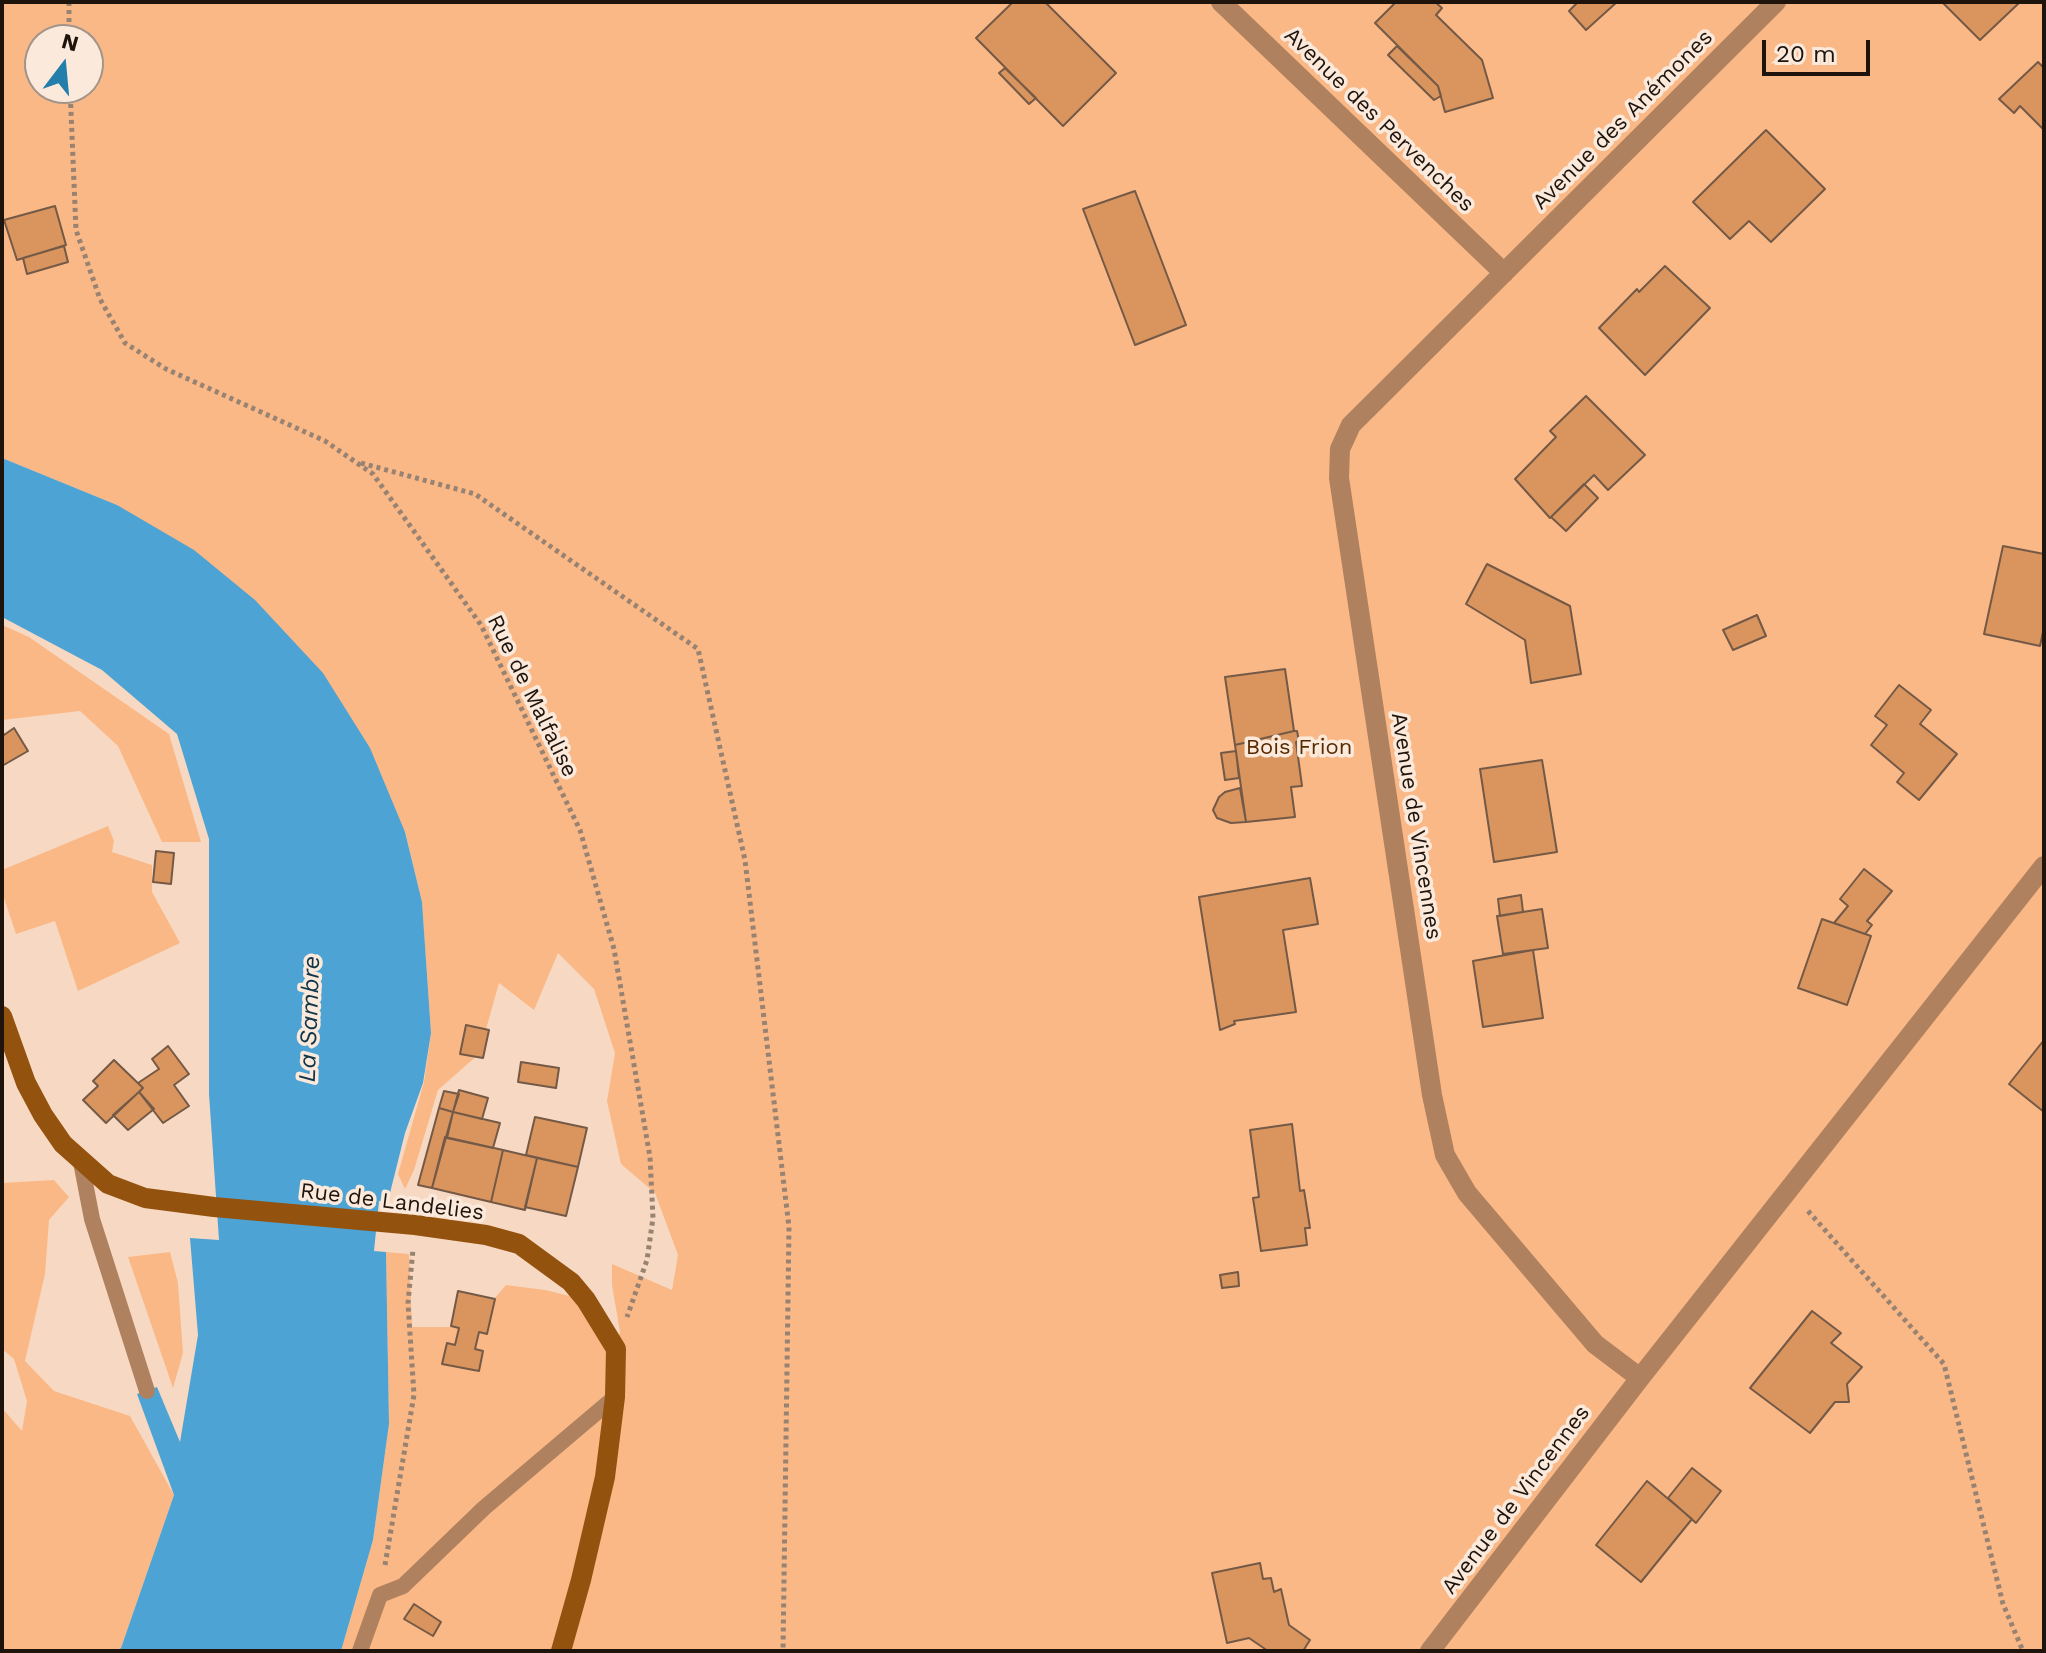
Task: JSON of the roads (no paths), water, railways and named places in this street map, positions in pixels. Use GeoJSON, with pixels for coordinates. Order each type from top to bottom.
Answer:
{"type":"FeatureCollection","features":[{"type":"Feature","properties":{"kind":"main road","name":"Rue de Landelies"},"geometry":{"type":"LineString","coordinates":[[2,1016],[26,1083],[43,1115],[63,1144],[108,1184],[145,1198],[415,1225],[486,1235],[519,1244],[571,1282],[586,1300],[616,1349],[615,1397]]}},
{"type":"Feature","properties":{"kind":"main road"},"geometry":{"type":"LineString","coordinates":[[561,1651],[605,1477],[615,1397]]}},
{"type":"Feature","properties":{"kind":"street","name":"Avenue des Pervenches"},"geometry":{"type":"LineString","coordinates":[[1221,2],[1504,273]]}},
{"type":"Feature","properties":{"kind":"street","name":"Avenue des Anémones"},"geometry":{"type":"LineString","coordinates":[[1504,273],[1776,2]]}},
{"type":"Feature","properties":{"kind":"street","name":"Avenue de Vincennes"},"geometry":{"type":"LineString","coordinates":[[1504,273],[1351,425],[1340,449],[1339,478],[1436,1126],[1445,1155],[1467,1193],[1595,1344],[1640,1378]]}},
{"type":"Feature","properties":{"kind":"street","name":"Avenue de Vincennes"},"geometry":{"type":"LineString","coordinates":[[1430,1651],[1640,1378],[2044,866]]}},
{"type":"Feature","properties":{"kind":"lane"},"geometry":{"type":"LineString","coordinates":[[81,1162],[92,1219],[147,1391]]}},
{"type":"Feature","properties":{"kind":"lane"},"geometry":{"type":"LineString","coordinates":[[360,1651],[380,1595],[403,1586],[484,1508],[615,1397]]}},
{"type":"Feature","properties":{"kind":"water","name":"La Sambre"},"geometry":{"type":"Polygon","coordinates":[[[2,458],[117,505],[194,550],[255,600],[323,673],[370,748],[405,832],[422,902],[431,1033],[423,1083],[405,1133],[388,1201],[379,1201],[374,1251],[386,1252],[389,1424],[373,1540],[341,1651],[116,1651],[121,1648],[174,1495],[137,1394],[157,1387],[180,1442],[198,1335],[190,1238],[219,1240],[209,1094],[209,839],[177,734],[102,670],[2,617],[2,458]]]}},
{"type":"Feature","properties":{"kind":"park label","name":"Bois Frion"},"geometry":{"type":"Point","coordinates":[1299,748]}}]}
